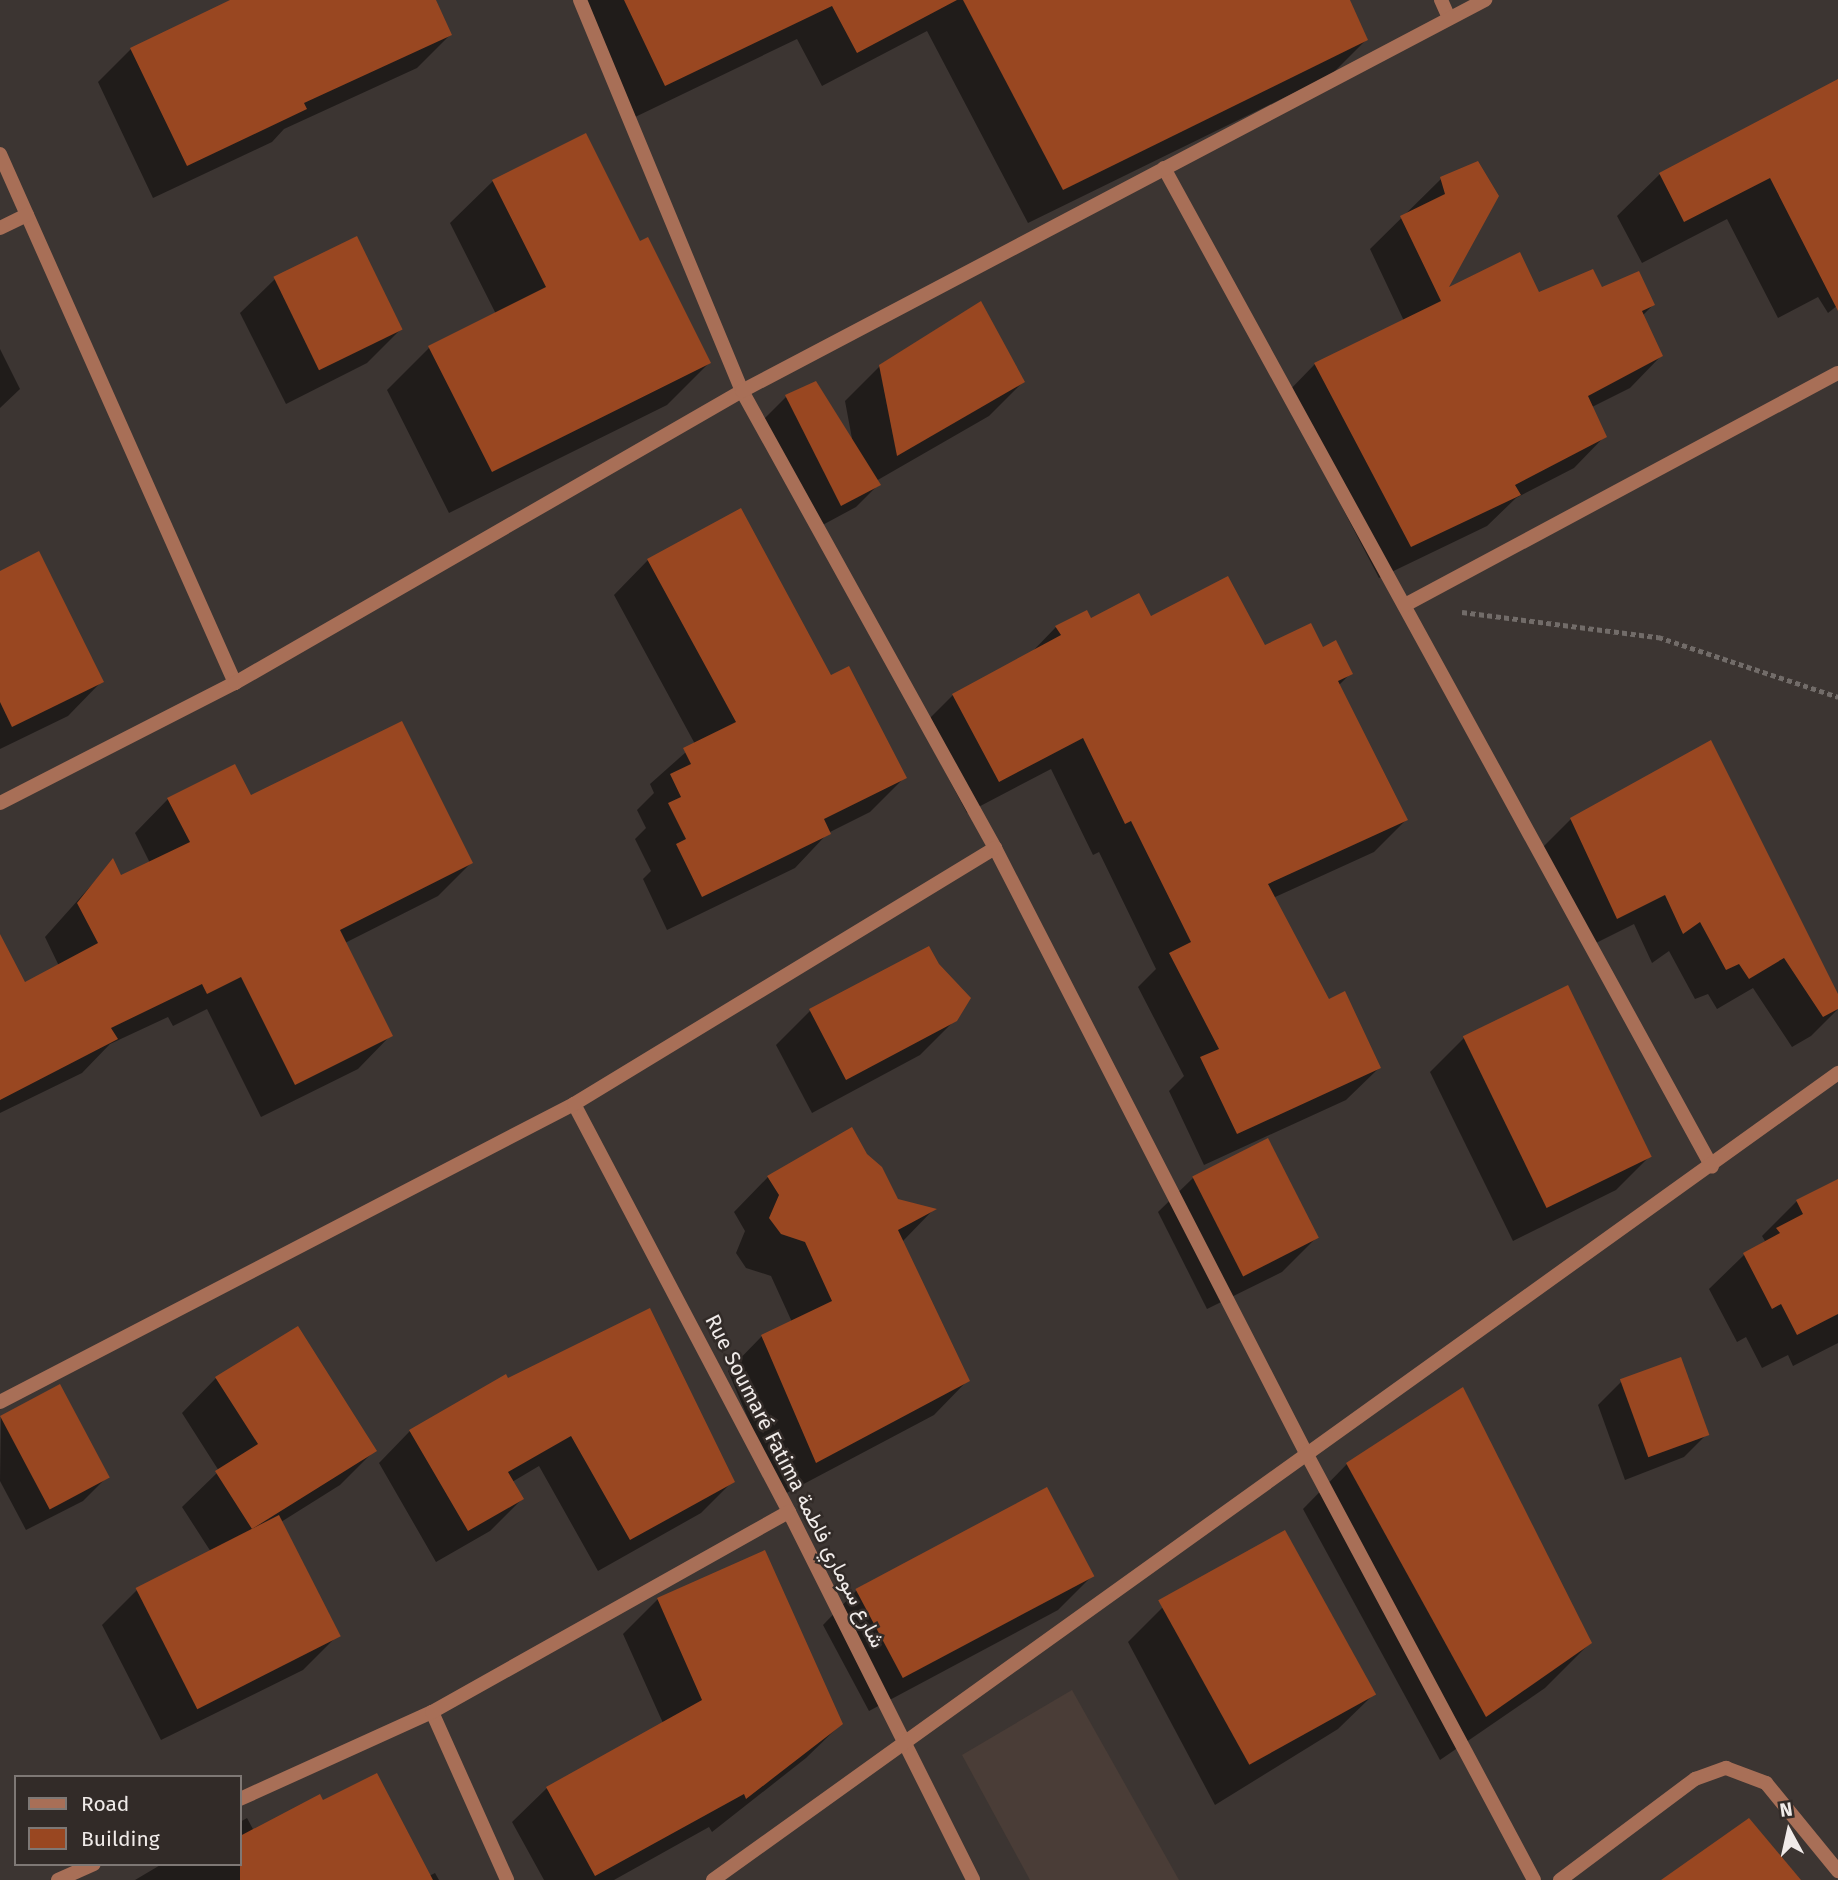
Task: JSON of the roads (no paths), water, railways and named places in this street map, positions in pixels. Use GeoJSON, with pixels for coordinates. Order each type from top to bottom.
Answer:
{"type":"FeatureCollection","features":[{"type":"Feature","properties":{"kind":"street"},"geometry":{"type":"LineString","coordinates":[[580,0],[742,391],[995,848],[1305,1451],[1534,1880]]}},
{"type":"Feature","properties":{"kind":"street"},"geometry":{"type":"LineString","coordinates":[[1441,0],[1449,18]]}},
{"type":"Feature","properties":{"kind":"street"},"geometry":{"type":"LineString","coordinates":[[0,803],[235,683],[742,391],[1485,0]]}},
{"type":"Feature","properties":{"kind":"street"},"geometry":{"type":"LineString","coordinates":[[0,154],[235,683]]}},
{"type":"Feature","properties":{"kind":"street"},"geometry":{"type":"LineString","coordinates":[[1164,168],[1712,1167]]}},
{"type":"Feature","properties":{"kind":"street"},"geometry":{"type":"LineString","coordinates":[[0,228],[27,215]]}},
{"type":"Feature","properties":{"kind":"street"},"geometry":{"type":"LineString","coordinates":[[1405,605],[1838,373]]}},
{"type":"Feature","properties":{"kind":"street"},"geometry":{"type":"LineString","coordinates":[[0,1402],[573,1104],[995,848]]}},
{"type":"Feature","properties":{"kind":"street"},"geometry":{"type":"LineString","coordinates":[[713,1880],[1305,1451],[1712,1167],[1838,1073]]}},
{"type":"Feature","properties":{"kind":"street","name":"Rue Soumaré Fatima شارع سوماري فاطمة"},"geometry":{"type":"LineString","coordinates":[[573,1104],[789,1512],[973,1880]]}},
{"type":"Feature","properties":{"kind":"street"},"geometry":{"type":"LineString","coordinates":[[242,1798],[432,1713],[789,1512]]}},
{"type":"Feature","properties":{"kind":"street"},"geometry":{"type":"LineString","coordinates":[[432,1713],[507,1880]]}},
{"type":"Feature","properties":{"kind":"street"},"geometry":{"type":"LineString","coordinates":[[1560,1880],[1695,1779],[1726,1768],[1766,1783],[1823,1849],[1838,1871]]}},
{"type":"Feature","properties":{"kind":"street"},"geometry":{"type":"LineString","coordinates":[[58,1880],[90,1866]]}}]}
